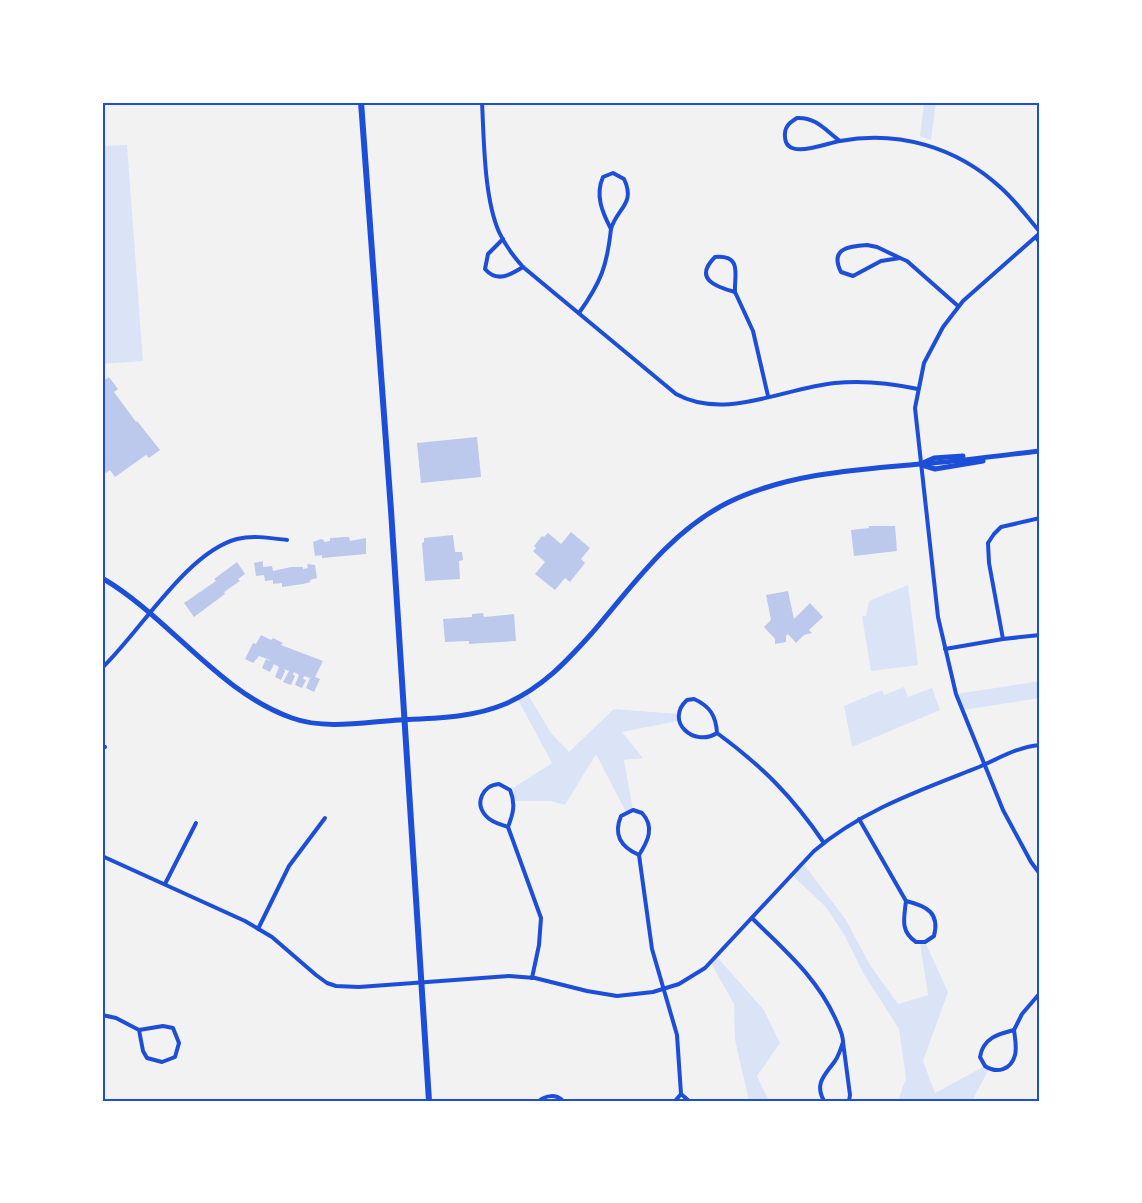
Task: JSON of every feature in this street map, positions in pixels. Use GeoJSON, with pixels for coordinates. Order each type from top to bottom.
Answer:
{"type":"FeatureCollection","features":[{"type":"Feature","properties":{"kind":"main road"},"geometry":{"type":"LineString","coordinates":[[361,102],[391,510],[429,1101]]}},
{"type":"Feature","properties":{"kind":"street"},"geometry":{"type":"LineString","coordinates":[[482,102],[491,204],[503,239],[523,267],[676,394],[699,404],[725,405],[836,383],[878,382],[918,389]]}},
{"type":"Feature","properties":{"kind":"street"},"geometry":{"type":"LineString","coordinates":[[840,141],[807,118],[797,118],[789,123],[785,130],[786,145],[791,148],[807,149],[840,141],[886,137],[944,151],[979,170],[1000,187],[1040,233],[958,306],[933,343],[924,363],[915,418],[938,617],[956,694],[984,765],[1013,829],[1030,862],[1040,874]]}},
{"type":"Feature","properties":{"kind":"street"},"geometry":{"type":"LineString","coordinates":[[579,313],[601,278],[611,229],[628,199],[624,179],[613,173],[603,177],[599,187],[599,196],[611,229]]}},
{"type":"Feature","properties":{"kind":"street"},"geometry":{"type":"LineString","coordinates":[[503,239],[488,254],[485,269],[490,275],[504,277],[523,267]]}},
{"type":"Feature","properties":{"kind":"street"},"geometry":{"type":"LineString","coordinates":[[900,258],[881,261],[853,276],[846,275],[838,267],[838,257],[841,251],[851,246],[877,247],[907,261],[958,306]]}},
{"type":"Feature","properties":{"kind":"street"},"geometry":{"type":"LineString","coordinates":[[735,292],[712,285],[707,279],[710,262],[715,257],[727,257],[732,261],[736,273],[735,292],[753,331],[768,396]]}},
{"type":"Feature","properties":{"kind":"street"},"geometry":{"type":"LineString","coordinates":[[102,578],[131,597],[229,681],[262,706],[278,713],[296,720],[317,723],[456,716],[488,710],[537,687],[568,660],[667,546],[696,522],[728,503],[762,489],[795,480],[921,464],[933,458],[1040,451]]}},
{"type":"Feature","properties":{"kind":"street"},"geometry":{"type":"LineString","coordinates":[[921,464],[935,469],[1031,452]]}},
{"type":"Feature","properties":{"kind":"street"},"geometry":{"type":"LineString","coordinates":[[1003,639],[989,563],[988,543],[1001,527],[1040,518]]}},
{"type":"Feature","properties":{"kind":"street"},"geometry":{"type":"LineString","coordinates":[[102,668],[189,570],[214,549],[237,539],[287,540]]}},
{"type":"Feature","properties":{"kind":"street"},"geometry":{"type":"LineString","coordinates":[[945,649],[1040,635]]}},
{"type":"Feature","properties":{"kind":"street"},"geometry":{"type":"LineString","coordinates":[[717,733],[698,738],[686,731],[678,721],[678,714],[683,704],[687,700],[694,699],[710,710],[714,715],[717,733],[769,774],[805,816],[824,843]]}},
{"type":"Feature","properties":{"kind":"street"},"geometry":{"type":"LineString","coordinates":[[102,855],[258,929],[283,945],[319,978],[336,986],[359,987],[509,976],[532,978],[617,996],[641,995],[679,984],[705,968],[824,843],[859,819],[895,800],[984,765],[1017,749],[1040,745]]}},
{"type":"Feature","properties":{"kind":"street"},"geometry":{"type":"LineString","coordinates":[[508,827],[493,822],[483,813],[481,798],[492,784],[505,786],[512,795],[514,808],[508,827],[541,918],[539,945],[532,978]]}},
{"type":"Feature","properties":{"kind":"street"},"geometry":{"type":"LineString","coordinates":[[639,855],[623,845],[617,833],[617,824],[621,816],[633,810],[642,813],[649,825],[650,834],[639,855],[652,949],[677,1035],[681,1094],[675,1101]]}},
{"type":"Feature","properties":{"kind":"street"},"geometry":{"type":"LineString","coordinates":[[258,929],[294,858],[325,818]]}},
{"type":"Feature","properties":{"kind":"street"},"geometry":{"type":"LineString","coordinates":[[859,819],[906,902],[903,924],[907,935],[920,943],[931,940],[936,925],[932,914],[920,904],[906,902]]}},
{"type":"Feature","properties":{"kind":"street"},"geometry":{"type":"LineString","coordinates":[[165,884],[196,823]]}},
{"type":"Feature","properties":{"kind":"street"},"geometry":{"type":"LineString","coordinates":[[752,918],[791,954],[817,984],[830,1005],[842,1032],[849,1101]]}},
{"type":"Feature","properties":{"kind":"street"},"geometry":{"type":"LineString","coordinates":[[1014,1030],[989,1039],[980,1057],[985,1066],[998,1071],[1012,1062],[1016,1051],[1014,1030],[1022,1014],[1040,993]]}},
{"type":"Feature","properties":{"kind":"street"},"geometry":{"type":"LineString","coordinates":[[102,1015],[116,1018],[139,1030],[163,1026],[172,1028],[179,1043],[175,1057],[162,1062],[147,1058],[143,1051],[139,1030]]}},
{"type":"Feature","properties":{"kind":"street"},"geometry":{"type":"LineString","coordinates":[[824,1101],[819,1087],[820,1081],[836,1059],[843,1042]]}},
{"type":"Feature","properties":{"kind":"street"},"geometry":{"type":"LineString","coordinates":[[681,1094],[689,1101]]}},
{"type":"Feature","properties":{"kind":"street"},"geometry":{"type":"LineString","coordinates":[[539,1101],[551,1096],[563,1101]]}},
{"type":"Feature","properties":{"kind":"lane"},"geometry":{"type":"LineString","coordinates":[[1035,238],[1040,244]]}},
{"type":"Feature","properties":{"kind":"shaded area"},"geometry":{"type":"Polygon","coordinates":[[[924,102],[936,102],[931,140],[920,136],[924,102]]]}},
{"type":"Feature","properties":{"kind":"shaded area"},"geometry":{"type":"Polygon","coordinates":[[[127,145],[143,361],[102,364],[102,146],[127,145]]]}},
{"type":"Feature","properties":{"kind":"shaded area"},"geometry":{"type":"Polygon","coordinates":[[[908,585],[918,665],[871,671],[862,616],[866,616],[869,601],[908,585]]]}},
{"type":"Feature","properties":{"kind":"shaded area"},"geometry":{"type":"Polygon","coordinates":[[[1040,681],[1040,698],[962,710],[956,694],[1040,681]]]}},
{"type":"Feature","properties":{"kind":"shaded area"},"geometry":{"type":"Polygon","coordinates":[[[904,687],[908,697],[932,688],[940,710],[852,747],[844,706],[882,690],[884,695],[904,687]]]}},
{"type":"Feature","properties":{"kind":"shaded area"},"geometry":{"type":"Polygon","coordinates":[[[527,693],[551,733],[569,752],[614,709],[678,714],[678,721],[622,732],[643,758],[624,760],[633,810],[626,812],[596,754],[565,805],[551,801],[514,801],[510,790],[552,763],[517,698],[527,693]]]}},
{"type":"Feature","properties":{"kind":"shaded area"},"geometry":{"type":"Polygon","coordinates":[[[803,863],[846,920],[870,965],[898,1004],[928,995],[920,943],[925,942],[948,992],[923,1061],[935,1093],[985,1066],[989,1069],[972,1101],[898,1101],[906,1078],[899,1029],[862,971],[845,936],[826,907],[792,875],[803,863]]]}},
{"type":"Feature","properties":{"kind":"shaded area"},"geometry":{"type":"Polygon","coordinates":[[[717,957],[764,1010],[780,1043],[757,1076],[769,1101],[749,1101],[735,1040],[734,1004],[711,963],[717,957]]]}},
{"type":"Feature","properties":{"kind":"building"},"geometry":{"type":"Polygon","coordinates":[[[102,375],[105,380],[109,377],[118,389],[114,392],[160,450],[149,458],[146,455],[115,477],[110,470],[106,473],[102,467],[102,375]]]}},
{"type":"Feature","properties":{"kind":"building"},"geometry":{"type":"Polygon","coordinates":[[[477,437],[481,477],[421,483],[417,443],[477,437]]]}},
{"type":"Feature","properties":{"kind":"building"},"geometry":{"type":"Polygon","coordinates":[[[869,526],[895,526],[897,551],[854,556],[851,530],[869,528],[869,526]]]}},
{"type":"Feature","properties":{"kind":"building"},"geometry":{"type":"Polygon","coordinates":[[[571,532],[590,548],[581,559],[585,563],[570,582],[565,578],[555,590],[535,574],[545,562],[533,551],[536,548],[534,546],[542,536],[548,533],[561,544],[571,532]]]}},
{"type":"Feature","properties":{"kind":"building"},"geometry":{"type":"Polygon","coordinates":[[[453,535],[455,552],[462,552],[463,560],[459,561],[460,579],[425,581],[422,543],[424,538],[453,535]]]}},
{"type":"Feature","properties":{"kind":"building"},"geometry":{"type":"Polygon","coordinates":[[[349,537],[350,541],[366,538],[366,554],[322,558],[322,555],[315,556],[313,542],[321,539],[324,542],[330,541],[330,538],[349,537]]]}},
{"type":"Feature","properties":{"kind":"building"},"geometry":{"type":"Polygon","coordinates":[[[263,561],[263,567],[272,566],[273,571],[291,567],[303,567],[303,569],[308,568],[307,564],[315,565],[317,578],[303,584],[282,587],[282,583],[273,584],[273,580],[265,581],[264,575],[256,576],[254,563],[263,561]]]}},
{"type":"Feature","properties":{"kind":"building"},"geometry":{"type":"Polygon","coordinates":[[[237,562],[245,574],[238,579],[240,581],[194,617],[184,603],[216,581],[214,579],[237,562]]]}},
{"type":"Feature","properties":{"kind":"building"},"geometry":{"type":"Polygon","coordinates":[[[788,591],[794,619],[810,603],[823,617],[809,630],[812,633],[804,635],[796,643],[788,634],[786,642],[775,644],[775,639],[764,627],[771,620],[766,595],[788,591]]]}},
{"type":"Feature","properties":{"kind":"building"},"geometry":{"type":"Polygon","coordinates":[[[483,613],[484,617],[514,614],[516,641],[469,644],[469,641],[445,642],[443,619],[472,617],[472,614],[483,613]]]}},
{"type":"Feature","properties":{"kind":"building"},"geometry":{"type":"Polygon","coordinates":[[[261,635],[271,640],[273,638],[283,643],[281,645],[323,661],[315,677],[320,679],[314,692],[306,688],[310,678],[304,676],[303,679],[306,680],[302,688],[295,685],[299,675],[294,672],[295,676],[291,685],[283,682],[289,671],[284,669],[281,680],[275,677],[279,667],[274,664],[270,672],[262,668],[266,659],[270,660],[259,656],[253,663],[245,659],[253,643],[256,644],[261,635]]]}}]}
